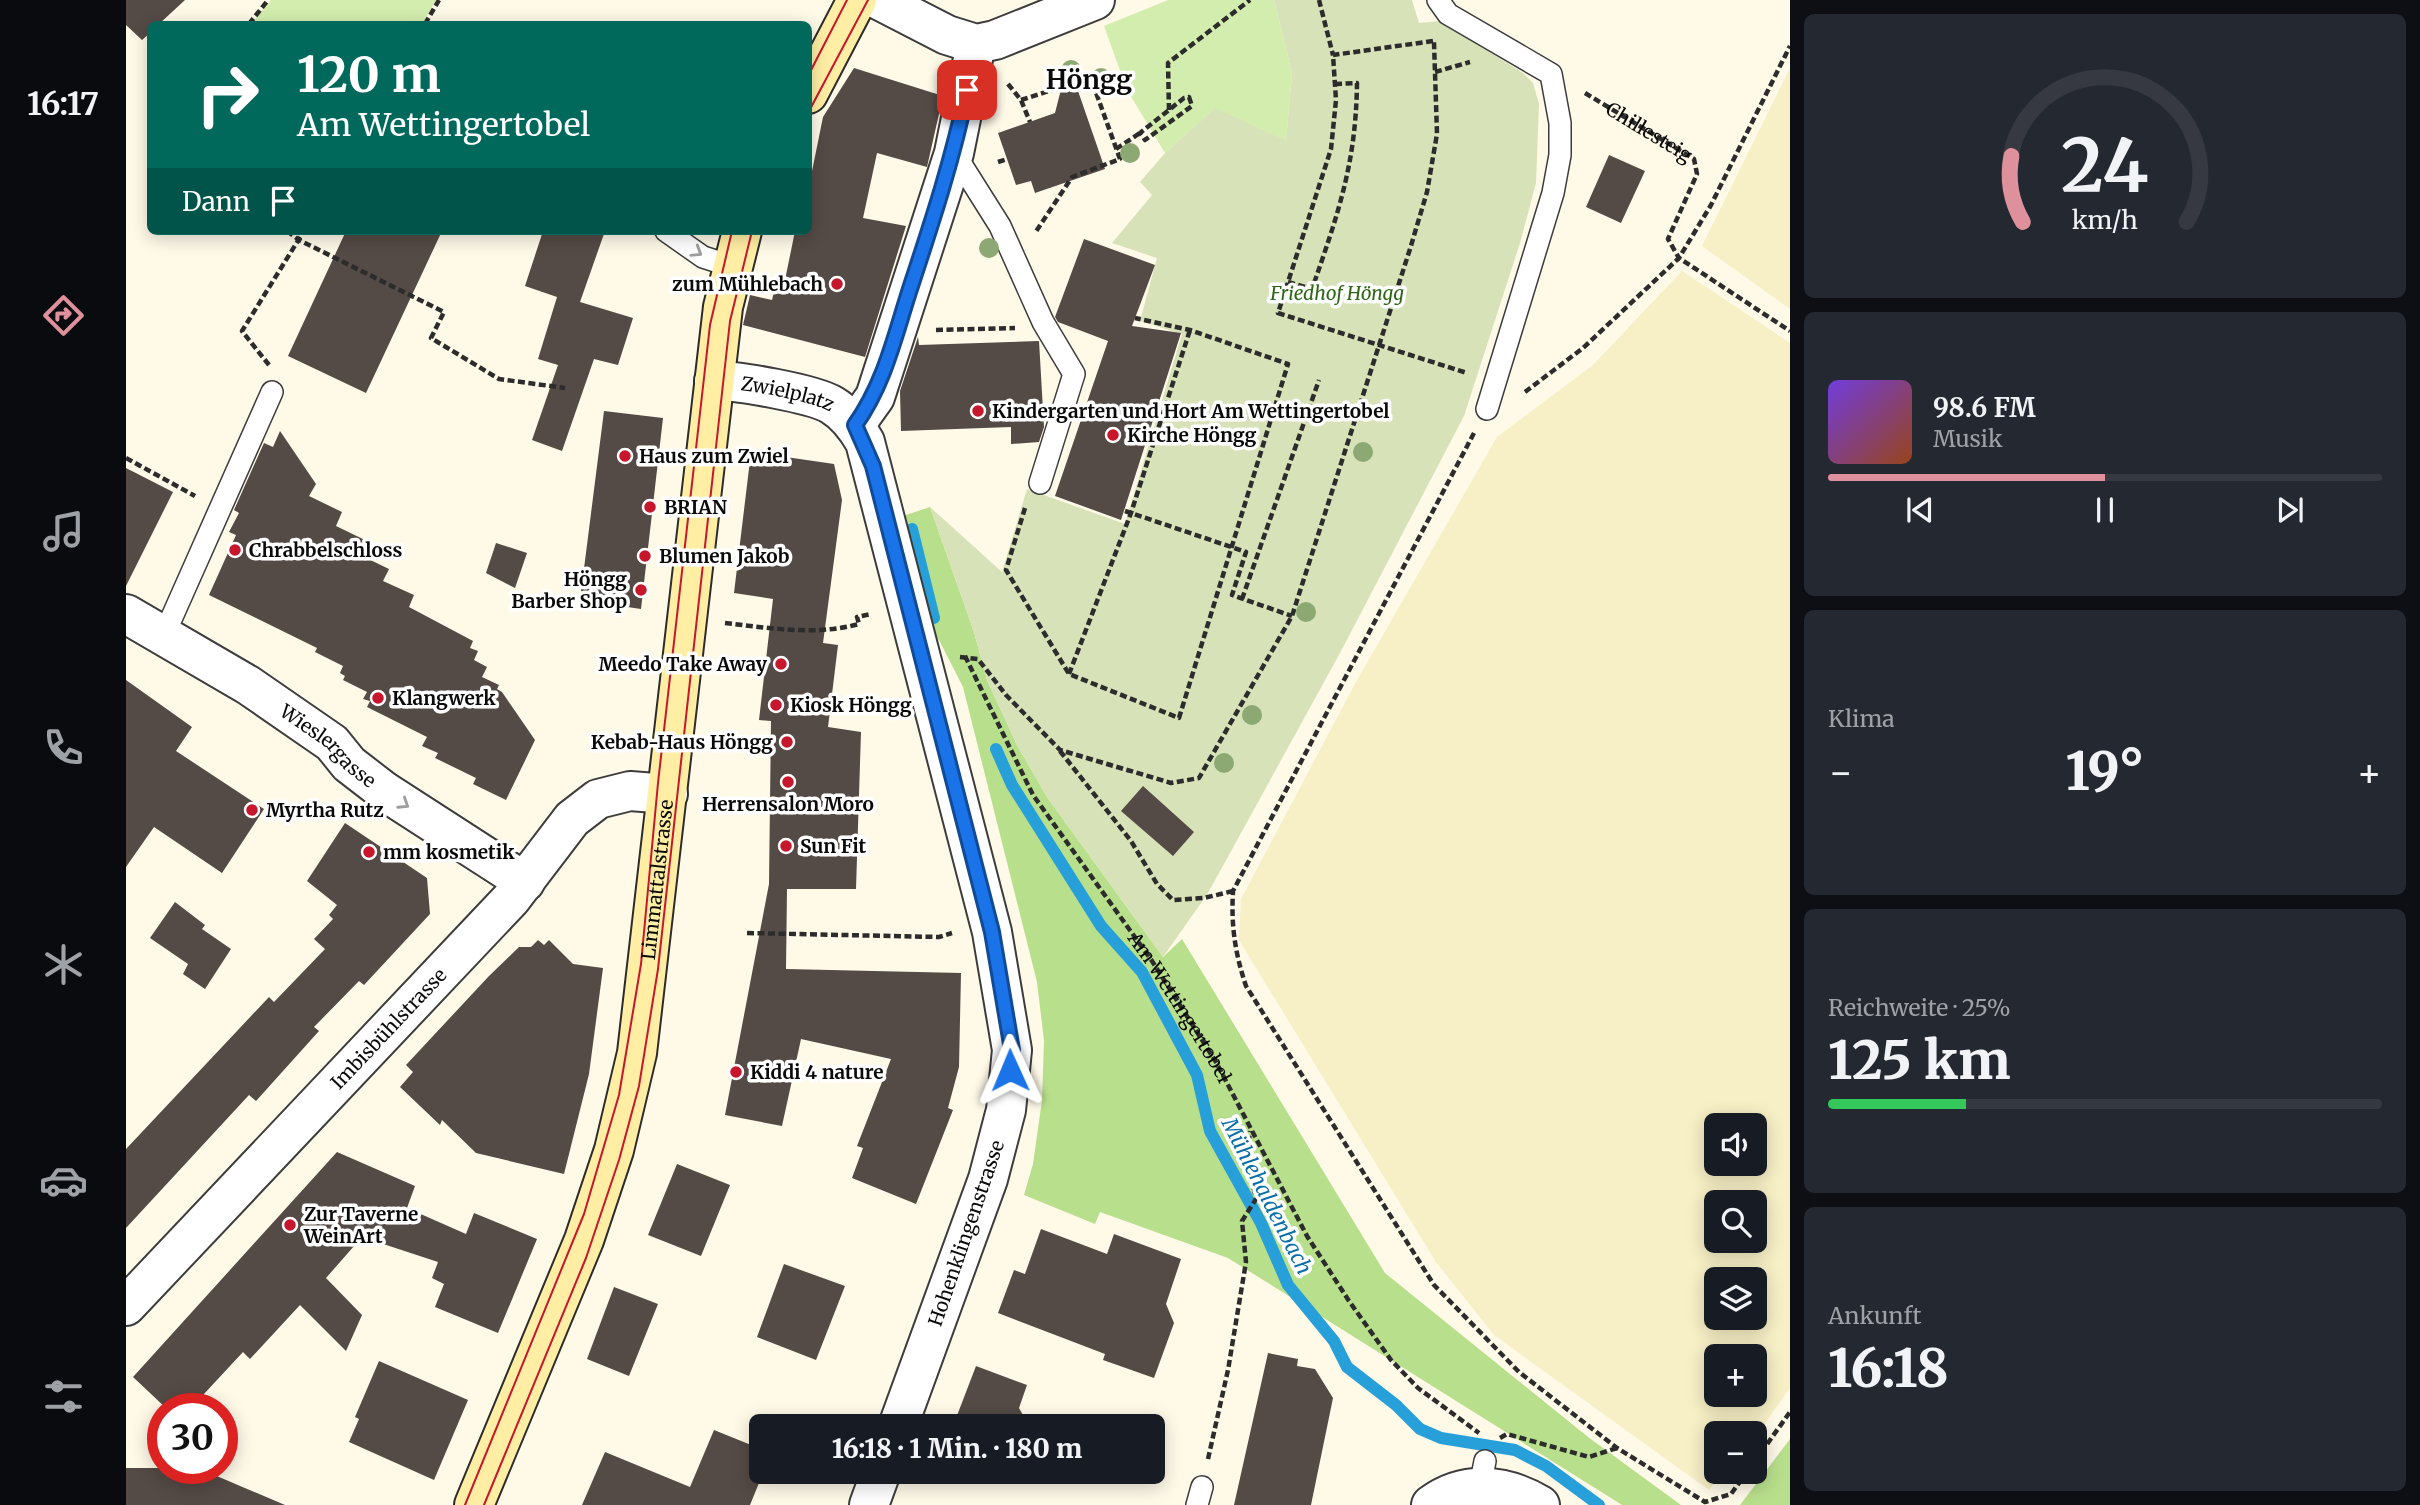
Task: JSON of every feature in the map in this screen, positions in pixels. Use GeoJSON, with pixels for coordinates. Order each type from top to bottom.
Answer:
{"type":"FeatureCollection","features":[{"type":"Feature","properties":{"kind":"street"},"geometry":{"type":"LineString","coordinates":[[812,86],[857,0]]}},
{"type":"Feature","properties":{"kind":"street"},"geometry":{"type":"LineString","coordinates":[[879,0],[947,35],[976,44],[995,40],[1095,0]]}},
{"type":"Feature","properties":{"kind":"street"},"geometry":{"type":"LineString","coordinates":[[855,425],[875,397],[954,153],[976,44]]}},
{"type":"Feature","properties":{"kind":"street","name":"Limmattalstrasse"},"geometry":{"type":"LineString","coordinates":[[474,1505],[574,1265],[614,1150],[627,1099],[644,1009],[714,381],[736,249]]}},
{"type":"Feature","properties":{"kind":"street","name":"Zwielplatz"},"geometry":{"type":"LineString","coordinates":[[714,381],[802,395],[832,405],[855,425]]}},
{"type":"Feature","properties":{"kind":"street","name":"Hohenklingenstrasse"},"geometry":{"type":"LineString","coordinates":[[855,425],[873,466],[992,932],[1012,1050],[1006,1110],[988,1179],[902,1414]]}},
{"type":"Feature","properties":{"kind":"street","name":"Wieslergasse"},"geometry":{"type":"LineString","coordinates":[[126,614],[248,685],[332,743],[349,764],[384,791],[525,882]]}},
{"type":"Feature","properties":{"kind":"street","name":"Imbisbühlstrasse"},"geometry":{"type":"LineString","coordinates":[[126,1306],[525,882],[572,819],[585,806],[598,799],[630,791],[668,794]]}},
{"type":"Feature","properties":{"kind":"street"},"geometry":{"type":"LineString","coordinates":[[1432,1505],[1483,1474],[1540,1505]]}},
{"type":"Feature","properties":{"kind":"street"},"geometry":{"type":"LineString","coordinates":[[869,1505],[877,1484]]}},
{"type":"Feature","properties":{"kind":"lane"},"geometry":{"type":"LineString","coordinates":[[1438,0],[1448,14],[1551,74],[1560,123],[1560,155],[1552,193],[1487,409]]}},
{"type":"Feature","properties":{"kind":"lane"},"geometry":{"type":"LineString","coordinates":[[954,153],[1000,226],[1043,322],[1074,374],[1040,483]]}},
{"type":"Feature","properties":{"kind":"lane"},"geometry":{"type":"LineString","coordinates":[[672,235],[703,257],[736,249]]}},
{"type":"Feature","properties":{"kind":"lane"},"geometry":{"type":"LineString","coordinates":[[164,635],[271,393]]}},
{"type":"Feature","properties":{"kind":"path"},"geometry":{"type":"LineString","coordinates":[[251,21],[268,0]]}},
{"type":"Feature","properties":{"kind":"path"},"geometry":{"type":"LineString","coordinates":[[427,21],[439,0]]}},
{"type":"Feature","properties":{"kind":"path"},"geometry":{"type":"LineString","coordinates":[[1169,110],[1168,63],[1250,0]]}},
{"type":"Feature","properties":{"kind":"path"},"geometry":{"type":"LineString","coordinates":[[1319,0],[1333,55],[1335,84],[1331,149],[1278,313],[1468,373],[1472,360]]}},
{"type":"Feature","properties":{"kind":"path"},"geometry":{"type":"LineString","coordinates":[[1059,750],[1171,783],[1199,778],[1292,616],[1427,192],[1437,134],[1432,32]]}},
{"type":"Feature","properties":{"kind":"path"},"geometry":{"type":"LineString","coordinates":[[1333,55],[1434,41]]}},
{"type":"Feature","properties":{"kind":"path"},"geometry":{"type":"LineString","coordinates":[[1738,1484],[1731,1494],[1705,1502],[1617,1448],[1519,1372],[1434,1285],[1246,986],[1236,956],[1231,924],[1233,891],[1487,409],[1502,409],[1583,348],[1679,258],[1711,205],[1790,46]]}},
{"type":"Feature","properties":{"kind":"path"},"geometry":{"type":"LineString","coordinates":[[1435,72],[1474,62]]}},
{"type":"Feature","properties":{"kind":"path","name":"Chillesteig"},"geometry":{"type":"LineString","coordinates":[[1551,74],[1693,159],[1696,174],[1668,239],[1679,258]]}},
{"type":"Feature","properties":{"kind":"path"},"geometry":{"type":"LineString","coordinates":[[1021,100],[1080,81],[1094,87],[1119,159],[1072,177],[1045,217]]}},
{"type":"Feature","properties":{"kind":"path"},"geometry":{"type":"LineString","coordinates":[[1007,83],[1021,100],[1030,122]]}},
{"type":"Feature","properties":{"kind":"path"},"geometry":{"type":"LineString","coordinates":[[1289,282],[1312,289],[1348,179],[1356,126],[1357,83],[1335,84]]}},
{"type":"Feature","properties":{"kind":"path"},"geometry":{"type":"LineString","coordinates":[[1116,149],[1184,97],[1192,102],[1176,119],[1145,140],[1140,133]]}},
{"type":"Feature","properties":{"kind":"path"},"geometry":{"type":"LineString","coordinates":[[998,162],[1007,159]]}},
{"type":"Feature","properties":{"kind":"path"},"geometry":{"type":"LineString","coordinates":[[292,235],[444,312],[431,338],[499,379],[565,388]]}},
{"type":"Feature","properties":{"kind":"path"},"geometry":{"type":"LineString","coordinates":[[271,393],[268,364],[242,331],[302,235]]}},
{"type":"Feature","properties":{"kind":"path"},"geometry":{"type":"LineString","coordinates":[[1679,258],[1790,331]]}},
{"type":"Feature","properties":{"kind":"path"},"geometry":{"type":"LineString","coordinates":[[1040,483],[1026,504],[1006,570],[1069,674],[1179,718],[1288,364],[1190,330],[1135,318]]}},
{"type":"Feature","properties":{"kind":"path"},"geometry":{"type":"LineString","coordinates":[[933,330],[1018,328]]}},
{"type":"Feature","properties":{"kind":"path"},"geometry":{"type":"LineString","coordinates":[[1069,674],[1131,513],[1190,330]]}},
{"type":"Feature","properties":{"kind":"path"},"geometry":{"type":"LineString","coordinates":[[1242,599],[1320,380]]}},
{"type":"Feature","properties":{"kind":"path"},"geometry":{"type":"LineString","coordinates":[[126,458],[220,509]]}},
{"type":"Feature","properties":{"kind":"path"},"geometry":{"type":"LineString","coordinates":[[1125,511],[1246,552],[1232,595],[1292,616]]}},
{"type":"Feature","properties":{"kind":"path"},"geometry":{"type":"LineString","coordinates":[[714,622],[810,632],[835,631],[859,624],[857,617]]}},
{"type":"Feature","properties":{"kind":"path"},"geometry":{"type":"LineString","coordinates":[[925,667],[965,656],[978,659],[1006,695],[1059,750],[1130,841],[1157,884],[1174,900],[1204,898],[1233,891]]}},
{"type":"Feature","properties":{"kind":"path","name":"Am Wettingertobel"},"geometry":{"type":"LineString","coordinates":[[965,656],[1033,795],[1152,961],[1216,1062],[1307,1236],[1391,1360],[1449,1413],[1489,1439],[1497,1440],[1507,1434],[1589,1457],[1617,1448]]}},
{"type":"Feature","properties":{"kind":"path"},"geometry":{"type":"LineString","coordinates":[[747,933],[939,937]]}},
{"type":"Feature","properties":{"kind":"path"},"geometry":{"type":"LineString","coordinates":[[1199,1496],[1228,1370],[1246,1262],[1242,1220],[1256,1199],[1247,1156],[1250,1131]]}},
{"type":"Feature","properties":{"kind":"path"},"geometry":{"type":"LineString","coordinates":[[1767,1444],[1790,1412]]}},
{"type":"Feature","properties":{"kind":"shaded area"},"geometry":{"type":"Polygon","coordinates":[[[1790,68],[1790,309],[1702,246],[1790,68]]]}},
{"type":"Feature","properties":{"kind":"shaded area"},"geometry":{"type":"Polygon","coordinates":[[[1682,271],[1790,343],[1790,1388],[1766,1421],[1704,1421],[1704,1484],[1714,1484],[1709,1490],[1494,1335],[1436,1262],[1239,940],[1241,899],[1356,682],[1497,437],[1593,365],[1682,271]]]}},
{"type":"Feature","properties":{"kind":"green space"},"geometry":{"type":"Polygon","coordinates":[[[271,0],[436,0],[424,21],[254,21],[271,0]]]}},
{"type":"Feature","properties":{"kind":"green space"},"geometry":{"type":"Polygon","coordinates":[[[1168,0],[1274,0],[1292,73],[1286,142],[1213,110],[1165,153],[1127,90],[1104,26],[1168,0]]]}},
{"type":"Feature","properties":{"kind":"green space","name":"Friedhof Höngg"},"geometry":{"type":"Polygon","coordinates":[[[1274,0],[1412,0],[1419,23],[1440,21],[1523,73],[1533,83],[1539,104],[1536,183],[1520,243],[1464,416],[1340,653],[1208,893],[1163,957],[1047,797],[1017,745],[987,680],[974,632],[930,507],[1002,572],[1027,489],[1125,524],[1182,334],[1140,321],[1157,258],[1112,243],[1152,195],[1140,182],[1165,153],[1215,108],[1286,141],[1292,73],[1274,0]]]}},
{"type":"Feature","properties":{"kind":"green space"},"geometry":{"type":"Polygon","coordinates":[[[930,507],[974,632],[987,680],[1017,745],[1047,797],[1163,957],[1182,939],[1385,1273],[1588,1437],[1681,1505],[1622,1505],[1228,1258],[1100,1212],[1095,1224],[1024,1195],[1033,1164],[1042,1100],[1044,1041],[1037,982],[963,687],[939,640],[931,635],[900,517],[930,507]]]}},
{"type":"Feature","properties":{"kind":"green space"},"geometry":{"type":"Polygon","coordinates":[[[1790,1439],[1790,1505],[1740,1505],[1756,1484],[1767,1484],[1767,1469],[1790,1439]]]}},
{"type":"Feature","properties":{"kind":"building"},"geometry":{"type":"Polygon","coordinates":[[[126,0],[185,0],[162,21],[147,21],[147,36],[142,40],[126,25],[126,0]]]}},
{"type":"Feature","properties":{"kind":"building"},"geometry":{"type":"Polygon","coordinates":[[[1068,62],[1105,169],[1035,193],[1031,181],[1016,185],[998,133],[1055,113],[1068,62]]]}},
{"type":"Feature","properties":{"kind":"building"},"geometry":{"type":"Polygon","coordinates":[[[854,68],[943,96],[927,167],[877,153],[863,218],[906,226],[865,357],[743,325],[750,295],[772,300],[776,283],[784,285],[794,235],[812,235],[812,171],[823,117],[854,68]]]}},
{"type":"Feature","properties":{"kind":"building"},"geometry":{"type":"Polygon","coordinates":[[[1609,155],[1645,171],[1621,223],[1586,207],[1609,155]]]}},
{"type":"Feature","properties":{"kind":"building"},"geometry":{"type":"Polygon","coordinates":[[[344,235],[440,235],[366,393],[288,356],[344,235]]]}},
{"type":"Feature","properties":{"kind":"building"},"geometry":{"type":"Polygon","coordinates":[[[542,235],[604,235],[580,302],[633,318],[618,365],[594,359],[562,451],[532,440],[558,365],[538,359],[557,297],[525,286],[542,235]]]}},
{"type":"Feature","properties":{"kind":"building","name":"Kirche Höngg"},"geometry":{"type":"Polygon","coordinates":[[[1084,239],[1155,265],[1132,326],[1181,333],[1121,520],[1055,496],[1108,341],[1058,322],[1055,317],[1084,239]]]}},
{"type":"Feature","properties":{"kind":"building"},"geometry":{"type":"Polygon","coordinates":[[[918,337],[919,345],[1039,341],[1044,427],[1039,442],[1011,444],[1011,427],[901,431],[900,391],[918,337]]]}},
{"type":"Feature","properties":{"kind":"building"},"geometry":{"type":"Polygon","coordinates":[[[604,411],[663,418],[641,609],[580,600],[604,411]]]}},
{"type":"Feature","properties":{"kind":"building"},"geometry":{"type":"Polygon","coordinates":[[[280,431],[316,484],[309,496],[342,512],[336,526],[365,540],[358,554],[389,569],[383,581],[414,595],[409,607],[473,641],[470,648],[478,651],[474,660],[487,667],[482,677],[499,685],[497,689],[502,692],[535,740],[506,800],[473,784],[476,778],[435,758],[438,753],[422,746],[427,737],[367,707],[370,701],[363,699],[367,692],[343,680],[345,676],[340,673],[343,666],[315,652],[317,648],[209,595],[236,535],[229,532],[239,513],[234,510],[264,443],[273,447],[280,431]]]}},
{"type":"Feature","properties":{"kind":"building"},"geometry":{"type":"Polygon","coordinates":[[[751,452],[834,464],[842,500],[823,643],[838,645],[828,727],[861,732],[856,889],[787,889],[786,969],[961,973],[959,1067],[948,1108],[953,1110],[916,1204],[852,1178],[863,1148],[857,1146],[891,1059],[801,1039],[782,1126],[725,1115],[769,884],[771,721],[759,720],[773,599],[734,593],[751,452]]]}},
{"type":"Feature","properties":{"kind":"building"},"geometry":{"type":"Polygon","coordinates":[[[126,468],[173,492],[126,586],[126,468]]]}},
{"type":"Feature","properties":{"kind":"building"},"geometry":{"type":"Polygon","coordinates":[[[496,543],[527,553],[515,588],[486,573],[496,543]]]}},
{"type":"Feature","properties":{"kind":"building"},"geometry":{"type":"Polygon","coordinates":[[[126,680],[192,727],[176,751],[264,809],[222,873],[154,827],[126,867],[126,680]]]}},
{"type":"Feature","properties":{"kind":"building"},"geometry":{"type":"Polygon","coordinates":[[[1143,786],[1194,832],[1173,856],[1121,811],[1143,786]]]}},
{"type":"Feature","properties":{"kind":"building"},"geometry":{"type":"Polygon","coordinates":[[[345,823],[427,878],[430,914],[364,985],[359,981],[314,1027],[319,1031],[256,1101],[249,1095],[126,1228],[126,1149],[269,997],[274,1002],[325,949],[314,939],[333,919],[329,915],[337,905],[307,881],[345,823]]]}},
{"type":"Feature","properties":{"kind":"building"},"geometry":{"type":"Polygon","coordinates":[[[175,902],[205,925],[202,929],[231,949],[205,989],[183,974],[188,964],[150,938],[175,902]]]}},
{"type":"Feature","properties":{"kind":"building"},"geometry":{"type":"Polygon","coordinates":[[[538,940],[544,945],[549,940],[573,964],[603,968],[589,1074],[564,1174],[476,1153],[442,1120],[440,1125],[400,1087],[413,1072],[406,1065],[489,976],[519,947],[531,947],[538,940]]]}},
{"type":"Feature","properties":{"kind":"building"},"geometry":{"type":"Polygon","coordinates":[[[337,1152],[415,1186],[407,1208],[466,1234],[474,1213],[537,1239],[498,1333],[435,1307],[444,1284],[432,1278],[438,1262],[362,1237],[326,1278],[362,1315],[346,1351],[300,1305],[250,1359],[243,1352],[205,1393],[150,1393],[133,1377],[337,1152]]]}},
{"type":"Feature","properties":{"kind":"building"},"geometry":{"type":"Polygon","coordinates":[[[677,1164],[730,1185],[701,1256],[648,1235],[677,1164]]]}},
{"type":"Feature","properties":{"kind":"building"},"geometry":{"type":"Polygon","coordinates":[[[1041,1229],[1107,1254],[1114,1234],[1181,1259],[1166,1304],[1174,1323],[1154,1378],[1103,1360],[1105,1354],[998,1313],[1014,1270],[1025,1274],[1041,1229]]]}},
{"type":"Feature","properties":{"kind":"building"},"geometry":{"type":"Polygon","coordinates":[[[784,1264],[845,1286],[816,1360],[757,1337],[784,1264]]]}},
{"type":"Feature","properties":{"kind":"building"},"geometry":{"type":"Polygon","coordinates":[[[614,1287],[658,1304],[629,1376],[587,1359],[614,1287]]]}},
{"type":"Feature","properties":{"kind":"building"},"geometry":{"type":"Polygon","coordinates":[[[1268,1353],[1298,1359],[1297,1366],[1315,1369],[1333,1398],[1311,1505],[1234,1505],[1268,1353]]]}},
{"type":"Feature","properties":{"kind":"building"},"geometry":{"type":"Polygon","coordinates":[[[379,1361],[468,1400],[434,1480],[349,1442],[359,1419],[355,1417],[379,1361]]]}},
{"type":"Feature","properties":{"kind":"building"},"geometry":{"type":"Polygon","coordinates":[[[976,1366],[1027,1385],[1019,1408],[1022,1414],[958,1414],[976,1366]]]}},
{"type":"Feature","properties":{"kind":"building"},"geometry":{"type":"Polygon","coordinates":[[[714,1430],[749,1444],[749,1484],[759,1484],[750,1505],[582,1505],[605,1452],[690,1487],[714,1430]]]}},
{"type":"Feature","properties":{"kind":"building"},"geometry":{"type":"Polygon","coordinates":[[[126,1468],[147,1468],[147,1484],[236,1484],[285,1505],[126,1505],[126,1468]]]}},
{"type":"Feature","properties":{"kind":"waterway","name":"Mühlehaldenbach"},"geometry":{"type":"LineString","coordinates":[[912,529],[934,618]]}},
{"type":"Feature","properties":{"kind":"waterway","name":"Mühlehaldenbach"},"geometry":{"type":"LineString","coordinates":[[996,749],[1012,785],[1101,926],[1142,972],[1197,1075],[1210,1131],[1261,1223],[1288,1285],[1334,1341],[1347,1367],[1396,1405],[1420,1429],[1441,1438],[1515,1450],[1546,1466],[1599,1505]]}},
{"type":"Feature","properties":{"kind":"tram line"},"geometry":{"type":"LineString","coordinates":[[812,68],[847,0]]}},
{"type":"Feature","properties":{"kind":"tram line"},"geometry":{"type":"LineString","coordinates":[[812,105],[868,0]]}},
{"type":"Feature","properties":{"kind":"tram line"},"geometry":{"type":"LineString","coordinates":[[465,1505],[584,1214],[619,1095],[641,964],[658,783],[710,325],[731,235]]}},
{"type":"Feature","properties":{"kind":"tram line"},"geometry":{"type":"LineString","coordinates":[[484,1505],[586,1258],[619,1160],[639,1086],[658,969],[730,321],[751,235]]}},
{"type":"Feature","properties":{"kind":"place","name":"zum Mühlebach"},"geometry":{"type":"Point","coordinates":[837,284]}},
{"type":"Feature","properties":{"kind":"place","name":"Kindergarten und Hort Am Wettingertobel"},"geometry":{"type":"Point","coordinates":[978,411]}},
{"type":"Feature","properties":{"kind":"place","name":"Kirche Höngg"},"geometry":{"type":"Point","coordinates":[1113,435]}},
{"type":"Feature","properties":{"kind":"place","name":"Haus zum Zwiel"},"geometry":{"type":"Point","coordinates":[625,456]}},
{"type":"Feature","properties":{"kind":"place","name":"BRIAN"},"geometry":{"type":"Point","coordinates":[650,507]}},
{"type":"Feature","properties":{"kind":"place","name":"Chrabbelschloss"},"geometry":{"type":"Point","coordinates":[235,550]}},
{"type":"Feature","properties":{"kind":"place","name":"Blumen Jakob"},"geometry":{"type":"Point","coordinates":[645,556]}},
{"type":"Feature","properties":{"kind":"place","name":"Höngg Barber Shop"},"geometry":{"type":"Point","coordinates":[641,590]}},
{"type":"Feature","properties":{"kind":"place","name":"Meedo Take Away"},"geometry":{"type":"Point","coordinates":[781,664]}},
{"type":"Feature","properties":{"kind":"place","name":"Klangwerk"},"geometry":{"type":"Point","coordinates":[378,698]}},
{"type":"Feature","properties":{"kind":"place","name":"Kiosk Höngg"},"geometry":{"type":"Point","coordinates":[776,705]}},
{"type":"Feature","properties":{"kind":"place","name":"Kebab-Haus Höngg"},"geometry":{"type":"Point","coordinates":[787,742]}},
{"type":"Feature","properties":{"kind":"place","name":"Herrensalon Moro"},"geometry":{"type":"Point","coordinates":[788,782]}},
{"type":"Feature","properties":{"kind":"place","name":"Myrtha Rutz"},"geometry":{"type":"Point","coordinates":[252,810]}},
{"type":"Feature","properties":{"kind":"place","name":"Sun Fit"},"geometry":{"type":"Point","coordinates":[786,846]}},
{"type":"Feature","properties":{"kind":"place","name":"mm kosmetik"},"geometry":{"type":"Point","coordinates":[369,852]}},
{"type":"Feature","properties":{"kind":"place","name":"Kiddi 4 nature"},"geometry":{"type":"Point","coordinates":[736,1072]}},
{"type":"Feature","properties":{"kind":"place","name":"Zur Taverne WeinArt"},"geometry":{"type":"Point","coordinates":[290,1225]}},
{"type":"Feature","properties":{"kind":"district","name":"Höngg"},"geometry":{"type":"Point","coordinates":[1089,79]}},
{"type":"Feature","properties":{"kind":"route"},"geometry":{"type":"LineString","coordinates":[[967,90],[954,153],[875,397],[855,425],[865,442],[873,466],[992,932],[1012,1050],[1010,1070]]}}]}
